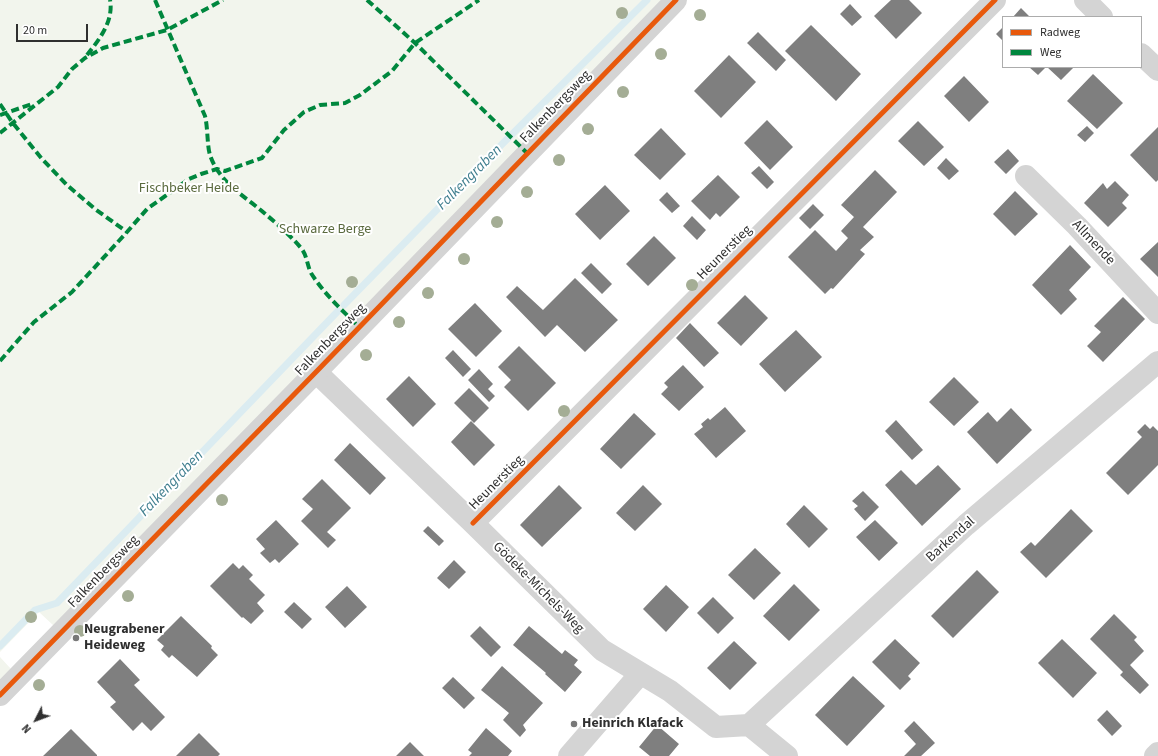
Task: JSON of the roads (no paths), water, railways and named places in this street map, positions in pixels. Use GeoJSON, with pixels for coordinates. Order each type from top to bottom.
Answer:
{"type":"FeatureCollection","features":[{"type":"Feature","properties":{"kind":"street","name":"Falkenbergsweg"},"geometry":{"type":"LineString","coordinates":[[0,695],[316,372],[676,0]]}},
{"type":"Feature","properties":{"kind":"street","name":"Heunerstieg"},"geometry":{"type":"LineString","coordinates":[[473,523],[995,0]]}},
{"type":"Feature","properties":{"kind":"street"},"geometry":{"type":"LineString","coordinates":[[1084,0],[1101,16]]}},
{"type":"Feature","properties":{"kind":"street"},"geometry":{"type":"LineString","coordinates":[[1142,55],[1158,70]]}},
{"type":"Feature","properties":{"kind":"street","name":"Allmende"},"geometry":{"type":"LineString","coordinates":[[1026,176],[1077,226],[1158,313]]}},
{"type":"Feature","properties":{"kind":"street","name":"Barkendal"},"geometry":{"type":"LineString","coordinates":[[749,725],[966,525],[1158,362]]}},
{"type":"Feature","properties":{"kind":"street","name":"Gödeke-Michels-Weg"},"geometry":{"type":"LineString","coordinates":[[316,372],[602,650],[670,692],[716,728],[749,725]]}},
{"type":"Feature","properties":{"kind":"street"},"geometry":{"type":"LineString","coordinates":[[569,756],[640,674]]}},
{"type":"Feature","properties":{"kind":"street"},"geometry":{"type":"LineString","coordinates":[[749,725],[787,756]]}},
{"type":"Feature","properties":{"kind":"street"},"geometry":{"type":"LineString","coordinates":[[1155,756],[1158,752]]}},
{"type":"Feature","properties":{"kind":"waterway","name":"Falkengraben"},"geometry":{"type":"LineString","coordinates":[[344,305],[461,185],[647,0]]}},
{"type":"Feature","properties":{"kind":"waterway","name":"Falkengraben"},"geometry":{"type":"LineString","coordinates":[[0,646],[35,610],[57,603],[338,311]]}},
{"type":"Feature","properties":{"kind":"place","name":"Neugrabener Heideweg"},"geometry":{"type":"Point","coordinates":[76,638]}},
{"type":"Feature","properties":{"kind":"place","name":"Heinrich Klafack"},"geometry":{"type":"Point","coordinates":[574,724]}},
{"type":"Feature","properties":{"kind":"park label","name":"Fischbeker Heide"},"geometry":{"type":"Point","coordinates":[189,189]}},
{"type":"Feature","properties":{"kind":"park label","name":"Schwarze Berge"},"geometry":{"type":"Point","coordinates":[325,230]}}]}
